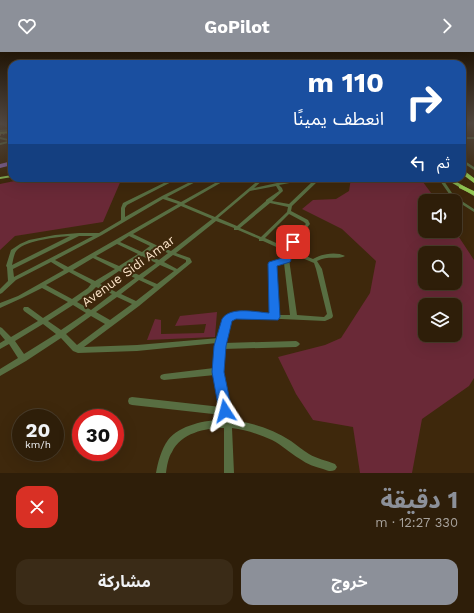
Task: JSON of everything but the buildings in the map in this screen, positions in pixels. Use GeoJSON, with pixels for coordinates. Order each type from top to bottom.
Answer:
{"type":"FeatureCollection","features":[{"type":"Feature","properties":{"kind":"highway"},"geometry":{"type":"LineString","coordinates":[[466,174],[474,181]]}},
{"type":"Feature","properties":{"kind":"highway"},"geometry":{"type":"LineString","coordinates":[[461,187],[474,194]]}},
{"type":"Feature","properties":{"kind":"main road"},"geometry":{"type":"LineString","coordinates":[[453,182],[461,187]]}},
{"type":"Feature","properties":{"kind":"street"},"geometry":{"type":"LineString","coordinates":[[123,221],[123,208],[125,204],[169,182]]}},
{"type":"Feature","properties":{"kind":"street"},"geometry":{"type":"LineString","coordinates":[[0,292],[10,281],[100,234],[163,197],[194,182]]}},
{"type":"Feature","properties":{"kind":"street"},"geometry":{"type":"LineString","coordinates":[[0,306],[20,297],[69,270],[220,182]]}},
{"type":"Feature","properties":{"kind":"street","name":"Avenue Sidi Amar"},"geometry":{"type":"LineString","coordinates":[[0,372],[61,334],[139,278],[215,219],[258,182]]}},
{"type":"Feature","properties":{"kind":"street"},"geometry":{"type":"LineString","coordinates":[[249,190],[285,182]]}},
{"type":"Feature","properties":{"kind":"street"},"geometry":{"type":"LineString","coordinates":[[261,240],[289,212],[290,206],[315,182]]}},
{"type":"Feature","properties":{"kind":"street"},"geometry":{"type":"LineString","coordinates":[[443,182],[453,197],[474,211]]}},
{"type":"Feature","properties":{"kind":"street"},"geometry":{"type":"LineString","coordinates":[[236,229],[268,200],[281,191],[276,184]]}},
{"type":"Feature","properties":{"kind":"street"},"geometry":{"type":"LineString","coordinates":[[163,197],[313,261],[318,264],[319,268],[330,316],[325,319],[231,316],[227,319],[221,343],[218,372],[228,422],[229,473]]}},
{"type":"Feature","properties":{"kind":"street"},"geometry":{"type":"LineString","coordinates":[[268,200],[290,206]]}},
{"type":"Feature","properties":{"kind":"street"},"geometry":{"type":"LineString","coordinates":[[285,250],[308,224],[306,221],[289,212]]}},
{"type":"Feature","properties":{"kind":"street"},"geometry":{"type":"LineString","coordinates":[[10,267],[13,267],[80,234]]}},
{"type":"Feature","properties":{"kind":"street"},"geometry":{"type":"LineString","coordinates":[[10,281],[9,264],[14,250],[21,245],[60,236],[100,234]]}},
{"type":"Feature","properties":{"kind":"street"},"geometry":{"type":"LineString","coordinates":[[76,348],[111,324],[188,264],[189,261],[130,235]]}},
{"type":"Feature","properties":{"kind":"street"},"geometry":{"type":"LineString","coordinates":[[117,242],[178,271]]}},
{"type":"Feature","properties":{"kind":"street"},"geometry":{"type":"LineString","coordinates":[[0,346],[11,341],[72,303],[93,288],[95,284],[154,246]]}},
{"type":"Feature","properties":{"kind":"street"},"geometry":{"type":"LineString","coordinates":[[285,250],[294,318]]}},
{"type":"Feature","properties":{"kind":"street"},"geometry":{"type":"LineString","coordinates":[[313,261],[319,256],[324,255],[342,256]]}},
{"type":"Feature","properties":{"kind":"street"},"geometry":{"type":"LineString","coordinates":[[93,256],[158,287]]}},
{"type":"Feature","properties":{"kind":"street"},"geometry":{"type":"LineString","coordinates":[[51,260],[95,284],[137,304]]}},
{"type":"Feature","properties":{"kind":"street"},"geometry":{"type":"LineString","coordinates":[[274,317],[272,264],[287,260]]}},
{"type":"Feature","properties":{"kind":"street"},"geometry":{"type":"LineString","coordinates":[[42,285],[89,313],[111,324]]}},
{"type":"Feature","properties":{"kind":"street"},"geometry":{"type":"LineString","coordinates":[[26,309],[61,334],[80,350],[221,343],[296,344]]}},
{"type":"Feature","properties":{"kind":"street"},"geometry":{"type":"LineString","coordinates":[[0,330],[11,341],[23,359]]}},
{"type":"Feature","properties":{"kind":"street"},"geometry":{"type":"LineString","coordinates":[[164,377],[218,372]]}},
{"type":"Feature","properties":{"kind":"street"},"geometry":{"type":"LineString","coordinates":[[132,401],[225,411]]}},
{"type":"Feature","properties":{"kind":"street"},"geometry":{"type":"LineString","coordinates":[[161,473],[166,450],[172,441],[180,435],[203,426],[228,422],[259,431],[286,443],[309,460],[332,467]]}},
{"type":"Feature","properties":{"kind":"shaded area"},"geometry":{"type":"Polygon","coordinates":[[[10,182],[120,182],[103,222],[15,236],[0,250],[0,184],[10,182]]]}},
{"type":"Feature","properties":{"kind":"shaded area"},"geometry":{"type":"Polygon","coordinates":[[[350,182],[423,182],[432,194],[418,194],[418,238],[460,238],[474,260],[474,378],[469,386],[422,419],[412,473],[360,473],[353,427],[313,420],[296,394],[278,357],[325,345],[341,338],[370,293],[376,261],[342,229],[302,209],[313,200],[336,199],[349,191],[350,182]]]}},
{"type":"Feature","properties":{"kind":"shaded area"},"geometry":{"type":"Polygon","coordinates":[[[217,312],[215,337],[147,340],[155,319],[161,320],[161,334],[204,333],[206,324],[175,326],[180,316],[217,312]]]}},
{"type":"Feature","properties":{"kind":"waterway"},"geometry":{"type":"LineString","coordinates":[[0,166],[8,164]]}},
{"type":"Feature","properties":{"kind":"route"},"geometry":{"type":"LineString","coordinates":[[225,411],[218,372],[218,360],[227,319],[234,315],[274,317],[272,264],[287,260],[285,250],[293,242]]}}]}
